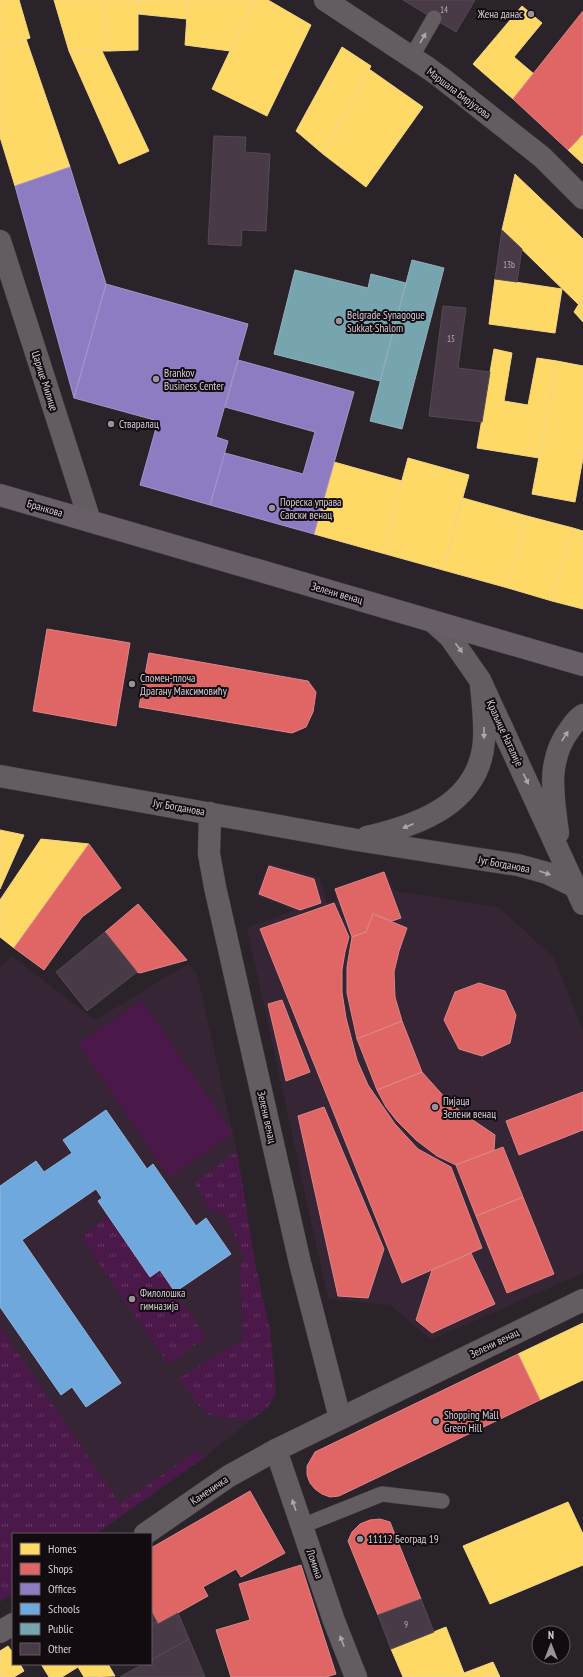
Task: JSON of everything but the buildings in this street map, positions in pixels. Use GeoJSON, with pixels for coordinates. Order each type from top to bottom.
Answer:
{"type":"FeatureCollection","features":[{"type":"Feature","properties":{"kind":"main road","name":"Бранкова"},"geometry":{"type":"LineString","coordinates":[[0,495],[90,521]]}},
{"type":"Feature","properties":{"kind":"main road","name":"Зелени венац"},"geometry":{"type":"LineString","coordinates":[[90,521],[583,665]]}},
{"type":"Feature","properties":{"kind":"street","name":"Маршала Бирјузова"},"geometry":{"type":"LineString","coordinates":[[325,0],[444,79],[542,157],[583,198]]}},
{"type":"Feature","properties":{"kind":"street","name":"Царице Милице"},"geometry":{"type":"LineString","coordinates":[[0,241],[90,521]]}},
{"type":"Feature","properties":{"kind":"street","name":"Краљице Наталије"},"geometry":{"type":"LineString","coordinates":[[432,621],[450,637],[480,680],[580,895]]}},
{"type":"Feature","properties":{"kind":"street","name":"Југ Богданова"},"geometry":{"type":"LineString","coordinates":[[357,840],[399,830],[431,816],[456,798],[469,786],[476,775],[484,741],[484,710],[480,680]]}},
{"type":"Feature","properties":{"kind":"street","name":"Краљице Наталије"},"geometry":{"type":"LineString","coordinates":[[561,856],[554,806],[553,780],[555,760],[564,736],[578,718],[583,715]]}},
{"type":"Feature","properties":{"kind":"street","name":"Југ Богданова"},"geometry":{"type":"LineString","coordinates":[[0,776],[357,840],[518,865],[547,873],[580,895]]}},
{"type":"Feature","properties":{"kind":"street","name":"Зелени венац"},"geometry":{"type":"LineString","coordinates":[[210,813],[209,854],[215,887],[298,1255],[340,1418]]}},
{"type":"Feature","properties":{"kind":"street","name":"Зелени венац"},"geometry":{"type":"LineString","coordinates":[[276,1450],[583,1300]]}},
{"type":"Feature","properties":{"kind":"street","name":"Ломина"},"geometry":{"type":"LineString","coordinates":[[276,1450],[334,1621],[356,1677]]}},
{"type":"Feature","properties":{"kind":"street","name":"Каменичка"},"geometry":{"type":"LineString","coordinates":[[146,1533],[229,1476],[276,1450]]}},
{"type":"Feature","properties":{"kind":"street"},"geometry":{"type":"LineString","coordinates":[[0,1632],[12,1625]]}},
{"type":"Feature","properties":{"kind":"lane"},"geometry":{"type":"LineString","coordinates":[[420,63],[434,18]]}},
{"type":"Feature","properties":{"kind":"lane"},"geometry":{"type":"LineString","coordinates":[[302,1526],[382,1494],[442,1501]]}},
{"type":"Feature","properties":{"kind":"shaded area","name":"Пијаца Зелени венац"},"geometry":{"type":"Polygon","coordinates":[[[268,863],[320,877],[327,903],[337,900],[333,888],[385,870],[395,891],[499,907],[554,958],[583,1030],[583,1273],[431,1340],[390,1305],[328,1299],[247,928],[294,910],[256,896],[268,863]]]}},
{"type":"Feature","properties":{"kind":"shaded area","name":"Филолошка гимназија"},"geometry":{"type":"Polygon","coordinates":[[[12,956],[95,1020],[188,964],[197,974],[237,1151],[256,1268],[270,1330],[276,1393],[268,1407],[205,1457],[97,1533],[12,1533],[12,1594],[0,1602],[0,967],[12,956]]]}},
{"type":"Feature","properties":{"kind":"green space"},"geometry":{"type":"Polygon","coordinates":[[[142,1000],[233,1134],[169,1177],[78,1044],[142,1000]]]}},
{"type":"Feature","properties":{"kind":"green space"},"geometry":{"type":"Polygon","coordinates":[[[237,1151],[256,1268],[270,1330],[276,1393],[268,1407],[252,1419],[231,1419],[206,1414],[178,1379],[243,1339],[240,1264],[244,1257],[225,1214],[210,1211],[195,1183],[237,1151]]]}},
{"type":"Feature","properties":{"kind":"green space"},"geometry":{"type":"Polygon","coordinates":[[[108,1216],[150,1277],[160,1270],[206,1337],[169,1365],[81,1237],[108,1216]]]}},
{"type":"Feature","properties":{"kind":"green space"},"geometry":{"type":"Polygon","coordinates":[[[0,1327],[120,1504],[197,1451],[205,1457],[97,1533],[12,1533],[12,1594],[0,1602],[0,1327]]]}},
{"type":"Feature","properties":{"kind":"place","name":"Жена данас"},"geometry":{"type":"Point","coordinates":[531,14]}},
{"type":"Feature","properties":{"kind":"place","name":"Belgrade Synagogue Sukkat Shalom"},"geometry":{"type":"Point","coordinates":[339,321]}},
{"type":"Feature","properties":{"kind":"place","name":"Brankov Business Center"},"geometry":{"type":"Point","coordinates":[156,379]}},
{"type":"Feature","properties":{"kind":"place","name":"Стваралац"},"geometry":{"type":"Point","coordinates":[111,424]}},
{"type":"Feature","properties":{"kind":"place","name":"Пореска управа Савски венац"},"geometry":{"type":"Point","coordinates":[272,508]}},
{"type":"Feature","properties":{"kind":"place","name":"Спомен-плоча Драгану Максимовићу"},"geometry":{"type":"Point","coordinates":[132,684]}},
{"type":"Feature","properties":{"kind":"place","name":"Пијаца Зелени венац"},"geometry":{"type":"Point","coordinates":[435,1107]}},
{"type":"Feature","properties":{"kind":"place","name":"Филолошка гимназија"},"geometry":{"type":"Point","coordinates":[132,1299]}},
{"type":"Feature","properties":{"kind":"place","name":"Shopping Mall Green Hill"},"geometry":{"type":"Point","coordinates":[436,1421]}},
{"type":"Feature","properties":{"kind":"place","name":"11112 Београд 19"},"geometry":{"type":"Point","coordinates":[360,1539]}}]}
